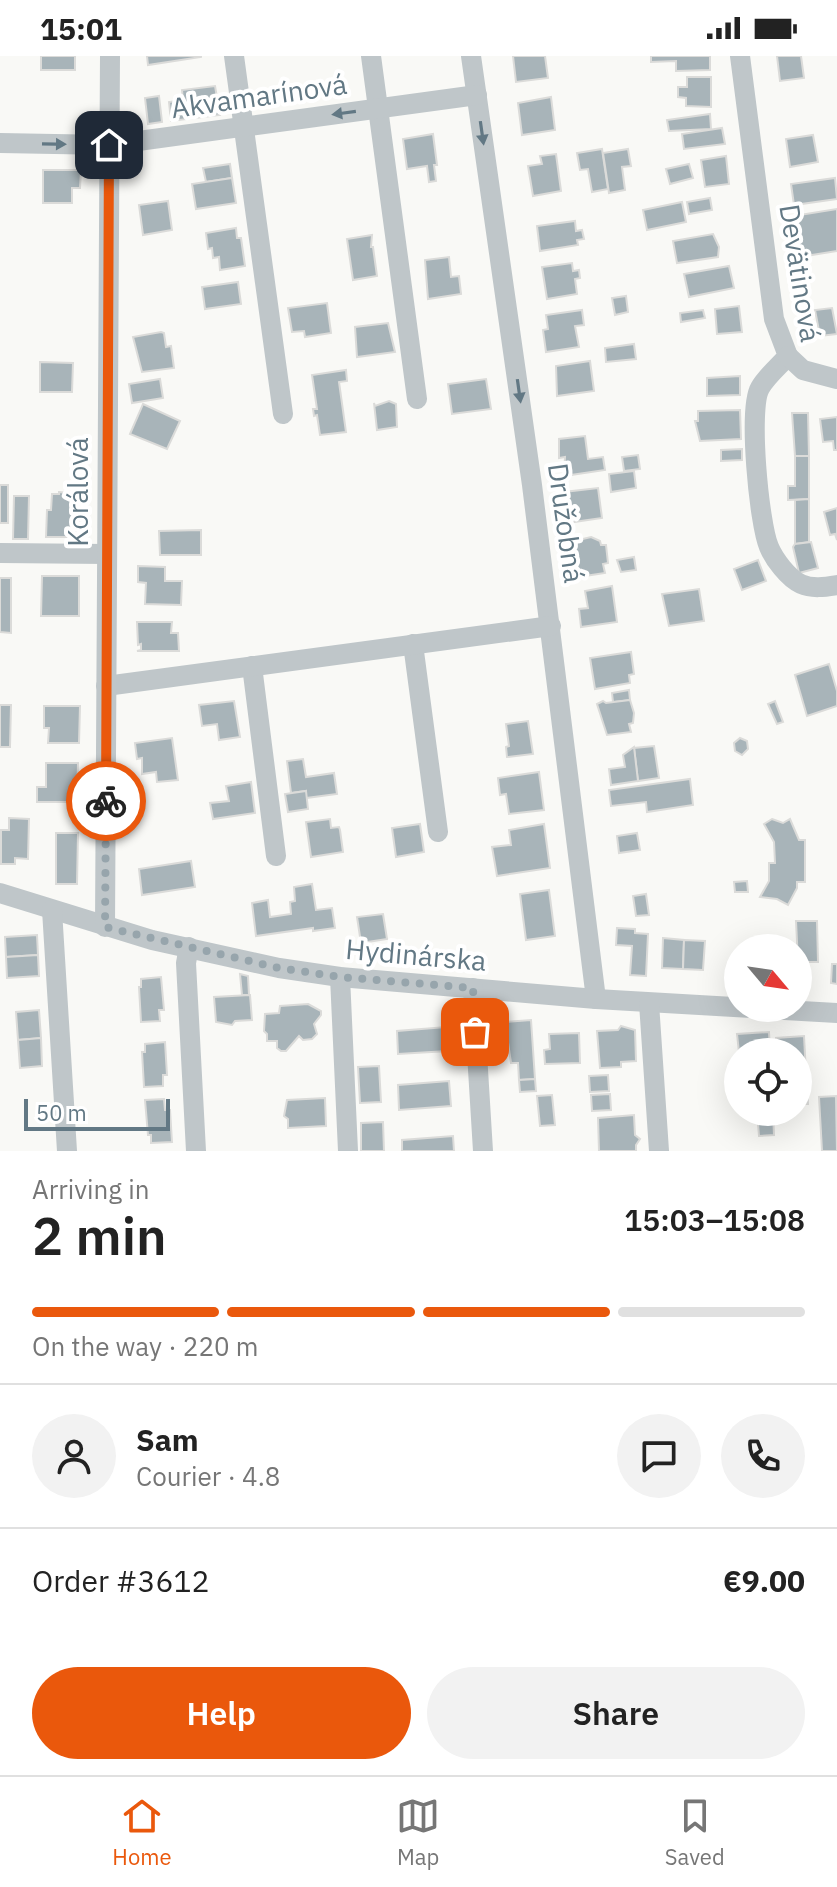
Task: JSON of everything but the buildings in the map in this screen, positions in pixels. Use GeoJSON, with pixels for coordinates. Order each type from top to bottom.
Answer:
{"type":"FeatureCollection","features":[{"type":"Feature","properties":{"kind":"street","name":"Korálová"},"geometry":{"type":"LineString","coordinates":[[105,927],[110,56]]}},
{"type":"Feature","properties":{"kind":"street"},"geometry":{"type":"LineString","coordinates":[[234,56],[283,414]]}},
{"type":"Feature","properties":{"kind":"street"},"geometry":{"type":"LineString","coordinates":[[371,56],[417,399]]}},
{"type":"Feature","properties":{"kind":"street","name":"Družobná"},"geometry":{"type":"LineString","coordinates":[[471,56],[551,626],[596,999]]}},
{"type":"Feature","properties":{"kind":"street","name":"Devätinová"},"geometry":{"type":"LineString","coordinates":[[740,56],[774,319],[788,356],[758,390],[755,447],[761,515],[769,547],[791,578],[802,585],[837,585]]}},
{"type":"Feature","properties":{"kind":"street","name":"Akvamarínová"},"geometry":{"type":"LineString","coordinates":[[0,143],[109,145],[477,95]]}},
{"type":"Feature","properties":{"kind":"street"},"geometry":{"type":"LineString","coordinates":[[788,356],[803,370],[837,379]]}},
{"type":"Feature","properties":{"kind":"street"},"geometry":{"type":"LineString","coordinates":[[0,553],[106,554]]}},
{"type":"Feature","properties":{"kind":"street"},"geometry":{"type":"LineString","coordinates":[[106,686],[551,626]]}},
{"type":"Feature","properties":{"kind":"street"},"geometry":{"type":"LineString","coordinates":[[413,644],[438,832]]}},
{"type":"Feature","properties":{"kind":"street"},"geometry":{"type":"LineString","coordinates":[[252,666],[276,856]]}},
{"type":"Feature","properties":{"kind":"street","name":"Hydinárska"},"geometry":{"type":"LineString","coordinates":[[0,893],[105,927],[279,968],[340,977],[649,1003],[837,1013]]}},
{"type":"Feature","properties":{"kind":"street"},"geometry":{"type":"LineString","coordinates":[[52,910],[67,1151]]}},
{"type":"Feature","properties":{"kind":"street"},"geometry":{"type":"LineString","coordinates":[[189,947],[186,963],[196,1151]]}},
{"type":"Feature","properties":{"kind":"street"},"geometry":{"type":"LineString","coordinates":[[340,977],[348,1151]]}},
{"type":"Feature","properties":{"kind":"street"},"geometry":{"type":"LineString","coordinates":[[473,988],[483,1151]]}},
{"type":"Feature","properties":{"kind":"street"},"geometry":{"type":"LineString","coordinates":[[649,1003],[659,1151]]}},
{"type":"Feature","properties":{"kind":"way so far"},"geometry":{"type":"LineString","coordinates":[[106,801],[105,927],[279,968],[340,977],[473,988],[475,1032]]}},
{"type":"Feature","properties":{"kind":"route"},"geometry":{"type":"LineString","coordinates":[[106,801],[109,145]]}}]}
